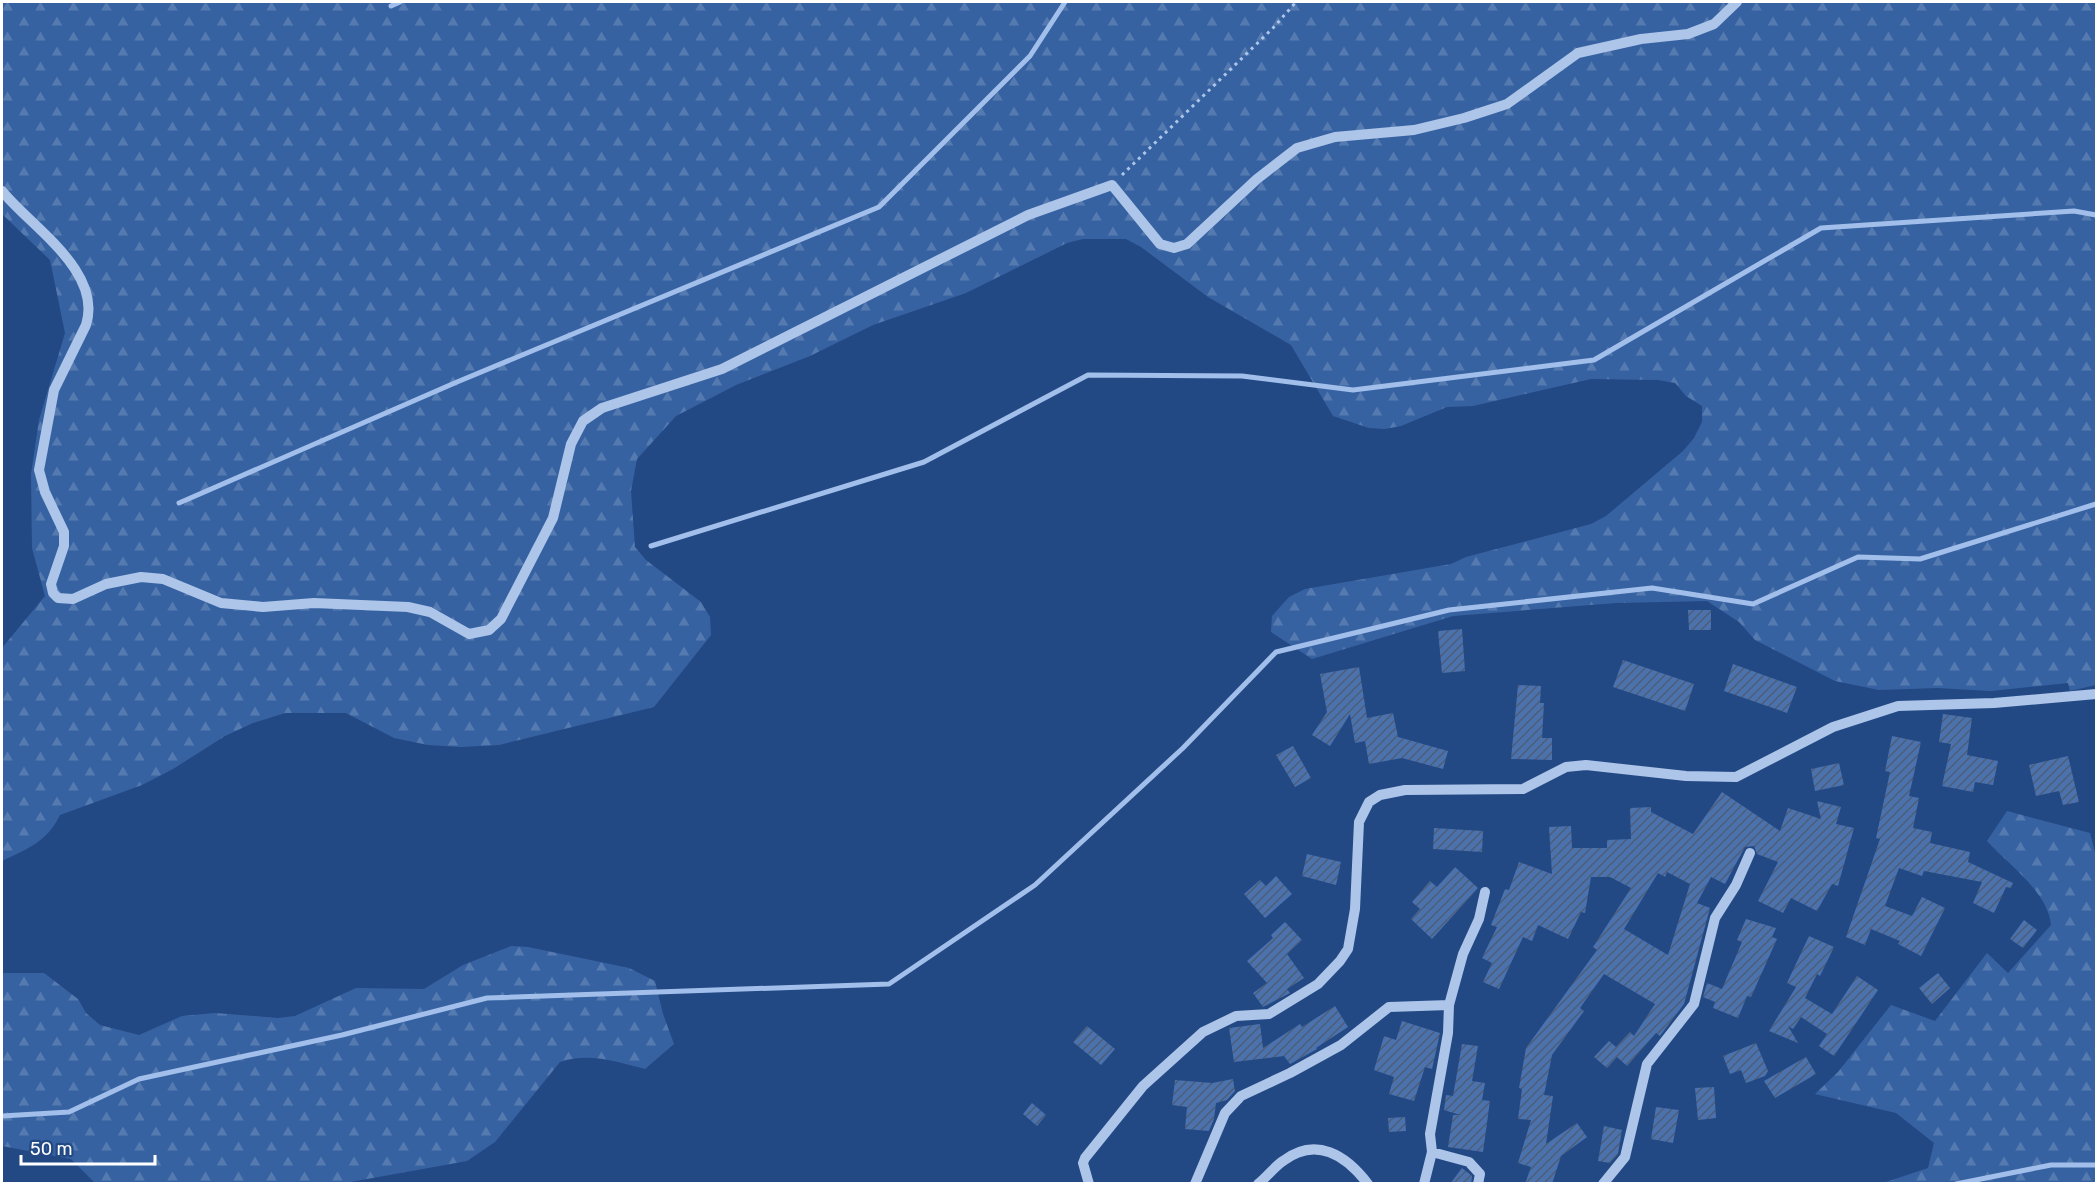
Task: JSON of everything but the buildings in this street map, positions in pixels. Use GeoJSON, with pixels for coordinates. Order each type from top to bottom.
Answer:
{"type":"FeatureCollection","features":[{"type":"Feature","properties":{"kind":"street"},"geometry":{"type":"LineString","coordinates":[[2,191],[14,206],[48,236],[81,278],[88,300],[89,315],[86,325],[54,390],[39,470],[45,492],[64,532],[64,546],[51,584],[53,593],[58,598],[73,599],[120,579],[164,579],[221,603],[263,607],[314,603],[408,607],[430,612],[469,634],[489,630],[501,619],[553,518],[572,444],[583,420],[602,408],[722,369],[1028,215],[1112,185],[1160,244],[1174,248],[1187,244],[1257,179],[1296,148],[1335,137],[1414,130],[1464,118],[1507,104],[1578,53],[1641,39],[1688,34],[1714,24],[1737,2]]}},
{"type":"Feature","properties":{"kind":"street"},"geometry":{"type":"LineString","coordinates":[[1089,1184],[1083,1164],[1085,1158],[1143,1086],[1171,1059],[1203,1032],[1236,1016],[1269,1014],[1317,984],[1341,961],[1348,949],[1355,909],[1359,822],[1369,802],[1380,795],[1405,790],[1523,789],[1566,767],[1586,765],[1686,776],[1736,777],[1833,726],[1898,706],[1994,703],[2097,694]]}},
{"type":"Feature","properties":{"kind":"street"},"geometry":{"type":"LineString","coordinates":[[1603,1184],[1625,1157],[1647,1064],[1694,1004],[1715,918],[1736,885],[1750,854]]}},
{"type":"Feature","properties":{"kind":"street"},"geometry":{"type":"LineString","coordinates":[[1424,1184],[1432,1152],[1430,1134],[1448,1033],[1449,1005],[1464,954],[1479,920],[1485,892]]}},
{"type":"Feature","properties":{"kind":"street"},"geometry":{"type":"LineString","coordinates":[[1195,1184],[1225,1113],[1241,1096],[1341,1045],[1389,1007],[1449,1005]]}},
{"type":"Feature","properties":{"kind":"street"},"geometry":{"type":"LineString","coordinates":[[1258,1184],[1283,1160],[1309,1148],[1328,1151],[1341,1158],[1368,1184]]}},
{"type":"Feature","properties":{"kind":"street"},"geometry":{"type":"LineString","coordinates":[[1432,1152],[1469,1162],[1480,1174],[1478,1184]]}},
{"type":"Feature","properties":{"kind":"path"},"geometry":{"type":"LineString","coordinates":[[1112,185],[1199,102],[1296,2]]}},
{"type":"Feature","properties":{"kind":"green space"},"geometry":{"type":"Polygon","coordinates":[[[2,2],[2096,2],[2096,685],[2070,691],[2068,683],[1991,691],[1937,688],[1879,690],[1835,681],[1755,640],[1739,622],[1707,601],[1616,603],[1453,616],[1312,659],[1271,632],[1272,616],[1289,597],[1305,589],[1451,564],[1466,557],[1591,524],[1606,516],[1683,451],[1694,438],[1702,422],[1702,406],[1686,396],[1675,383],[1658,380],[1591,379],[1473,406],[1447,407],[1401,426],[1385,429],[1369,428],[1333,416],[1291,345],[1208,297],[1141,247],[1126,239],[1083,239],[1067,243],[966,293],[873,325],[810,356],[736,385],[676,416],[637,459],[631,491],[635,547],[646,560],[701,602],[710,617],[711,635],[654,707],[499,745],[461,747],[428,745],[394,738],[346,713],[285,713],[253,723],[225,736],[173,769],[142,785],[60,815],[43,838],[2,861],[2,648],[45,596],[32,548],[31,474],[39,420],[65,333],[50,260],[2,214],[2,2]]]}},
{"type":"Feature","properties":{"kind":"green space"},"geometry":{"type":"Polygon","coordinates":[[[2007,811],[2090,833],[2096,856],[2096,1183],[1883,1183],[1928,1168],[1934,1143],[1896,1113],[1815,1094],[1838,1072],[1891,1005],[1935,1021],[1987,953],[2008,973],[2051,925],[2043,901],[2035,890],[1987,841],[2007,811]]]}},
{"type":"Feature","properties":{"kind":"green space"},"geometry":{"type":"Polygon","coordinates":[[[511,946],[528,947],[629,968],[655,981],[663,1014],[674,1044],[645,1069],[592,1058],[560,1062],[495,1142],[467,1161],[345,1183],[95,1183],[71,1159],[2,1146],[2,973],[44,973],[78,999],[86,1013],[100,1025],[139,1035],[182,1016],[215,1013],[278,1018],[295,1016],[356,988],[424,989],[463,965],[511,946]]]}},
{"type":"Feature","properties":{"kind":"waterway"},"geometry":{"type":"LineString","coordinates":[[391,6],[400,2]]}},
{"type":"Feature","properties":{"kind":"waterway"},"geometry":{"type":"LineString","coordinates":[[179,503],[457,382],[879,207],[1030,56],[1065,2]]}},
{"type":"Feature","properties":{"kind":"waterway"},"geometry":{"type":"LineString","coordinates":[[651,546],[924,462],[1088,375],[1242,376],[1353,390],[1594,360],[1821,228],[2074,211],[2096,215]]}},
{"type":"Feature","properties":{"kind":"waterway"},"geometry":{"type":"LineString","coordinates":[[2,1116],[69,1112],[139,1079],[342,1035],[487,998],[889,984],[1035,885],[1183,748],[1276,652],[1449,610],[1652,588],[1753,604],[1858,557],[1920,559],[2096,504]]}},
{"type":"Feature","properties":{"kind":"waterway"},"geometry":{"type":"LineString","coordinates":[[1956,1184],[2051,1165],[2096,1165]]}}]}
